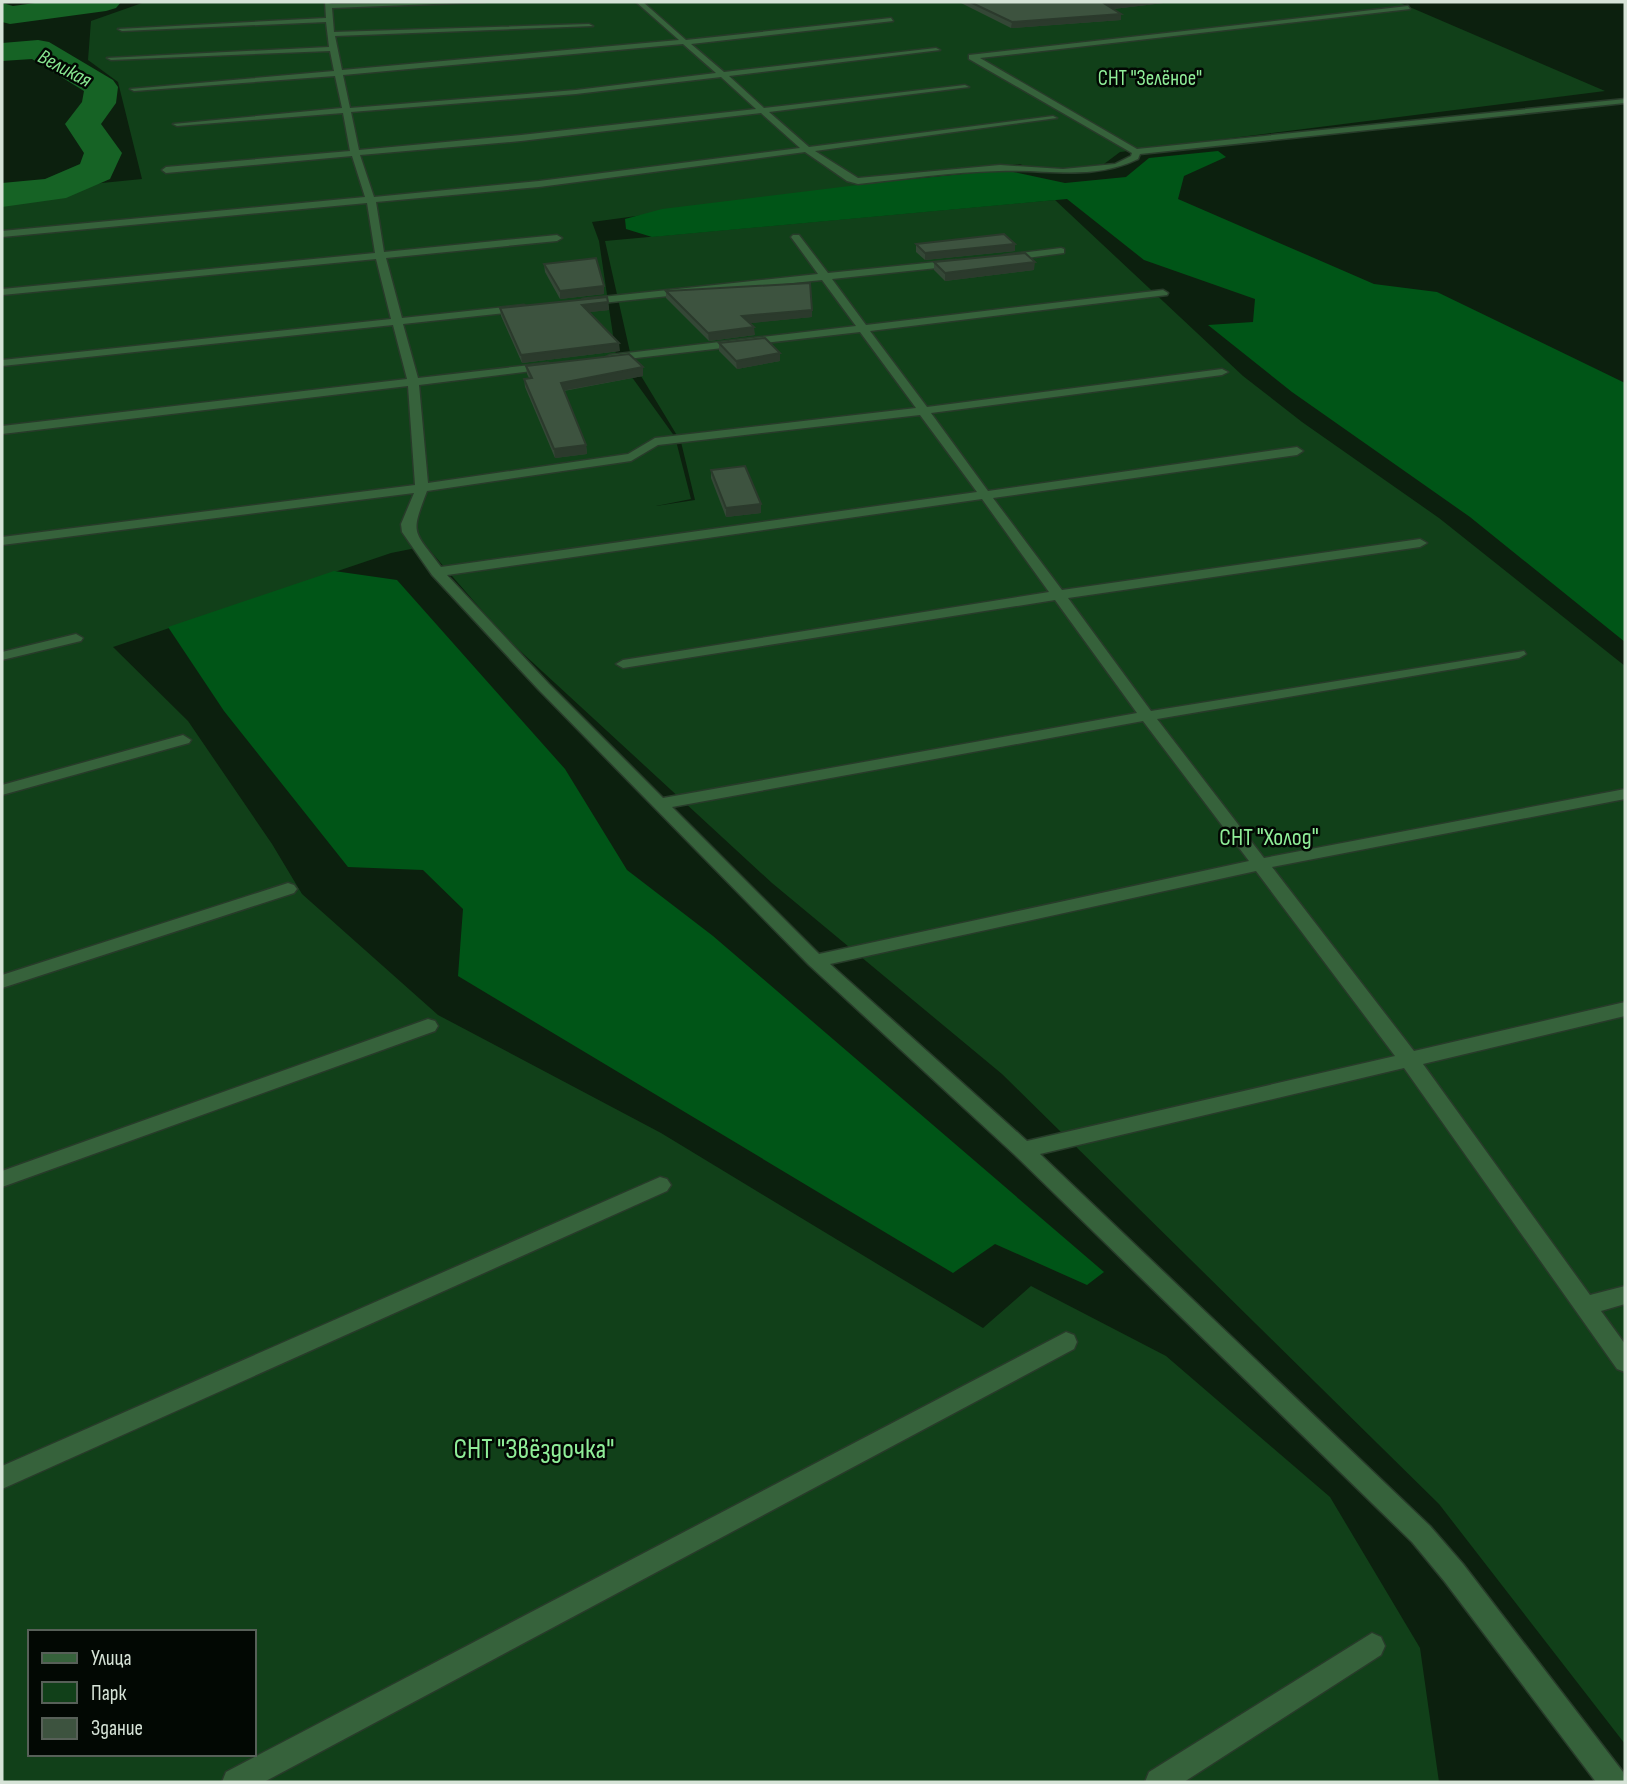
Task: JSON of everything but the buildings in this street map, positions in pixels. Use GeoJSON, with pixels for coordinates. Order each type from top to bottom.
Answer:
{"type":"FeatureCollection","features":[{"type":"Feature","properties":{"kind":"street"},"geometry":{"type":"LineString","coordinates":[[111,58],[330,22],[482,2]]}},
{"type":"Feature","properties":{"kind":"street"},"geometry":{"type":"LineString","coordinates":[[639,2],[809,151],[850,179],[859,181],[1000,168],[1049,173],[1105,168],[1127,162],[1135,157],[1136,152]]}},
{"type":"Feature","properties":{"kind":"street"},"geometry":{"type":"LineString","coordinates":[[1408,8],[972,57],[1136,152],[1625,100]]}},
{"type":"Feature","properties":{"kind":"street"},"geometry":{"type":"LineString","coordinates":[[134,89],[685,44],[891,20]]}},
{"type":"Feature","properties":{"kind":"street"},"geometry":{"type":"LineString","coordinates":[[330,22],[345,110],[355,153],[371,201],[380,255],[413,382],[422,488],[408,524],[409,532],[438,572],[658,804],[814,961],[1023,1150],[1421,1534],[1454,1573],[1613,1782]]}},
{"type":"Feature","properties":{"kind":"street"},"geometry":{"type":"LineString","coordinates":[[122,29],[330,22],[589,26]]}},
{"type":"Feature","properties":{"kind":"street"},"geometry":{"type":"LineString","coordinates":[[177,124],[576,92],[936,50]]}},
{"type":"Feature","properties":{"kind":"street"},"geometry":{"type":"LineString","coordinates":[[166,170],[766,111],[965,87]]}},
{"type":"Feature","properties":{"kind":"street"},"geometry":{"type":"LineString","coordinates":[[2,234],[371,201],[809,151],[1053,118]]}},
{"type":"Feature","properties":{"kind":"street"},"geometry":{"type":"LineString","coordinates":[[796,237],[1147,716],[1408,1058],[1625,1362]]}},
{"type":"Feature","properties":{"kind":"street"},"geometry":{"type":"LineString","coordinates":[[2,292],[556,238]]}},
{"type":"Feature","properties":{"kind":"street"},"geometry":{"type":"LineString","coordinates":[[992,259],[1061,251]]}},
{"type":"Feature","properties":{"kind":"street"},"geometry":{"type":"LineString","coordinates":[[577,303],[964,262]]}},
{"type":"Feature","properties":{"kind":"street"},"geometry":{"type":"LineString","coordinates":[[591,361],[1163,293]]}},
{"type":"Feature","properties":{"kind":"street"},"geometry":{"type":"LineString","coordinates":[[2,363],[536,307]]}},
{"type":"Feature","properties":{"kind":"street"},"geometry":{"type":"LineString","coordinates":[[2,430],[563,364]]}},
{"type":"Feature","properties":{"kind":"street"},"geometry":{"type":"LineString","coordinates":[[2,541],[422,488],[631,457],[654,442],[923,411],[1222,372]]}},
{"type":"Feature","properties":{"kind":"street"},"geometry":{"type":"LineString","coordinates":[[438,572],[1297,451]]}},
{"type":"Feature","properties":{"kind":"street"},"geometry":{"type":"LineString","coordinates":[[623,664],[1059,595],[1420,543]]}},
{"type":"Feature","properties":{"kind":"street"},"geometry":{"type":"LineString","coordinates":[[2,656],[76,638]]}},
{"type":"Feature","properties":{"kind":"street"},"geometry":{"type":"LineString","coordinates":[[658,804],[1147,716],[1519,654]]}},
{"type":"Feature","properties":{"kind":"street"},"geometry":{"type":"LineString","coordinates":[[2,790],[183,740]]}},
{"type":"Feature","properties":{"kind":"street"},"geometry":{"type":"LineString","coordinates":[[814,961],[1261,864],[1625,794]]}},
{"type":"Feature","properties":{"kind":"street"},"geometry":{"type":"LineString","coordinates":[[2,982],[288,889]]}},
{"type":"Feature","properties":{"kind":"street"},"geometry":{"type":"LineString","coordinates":[[1023,1150],[1625,1009]]}},
{"type":"Feature","properties":{"kind":"street"},"geometry":{"type":"LineString","coordinates":[[2,1179],[428,1026]]}},
{"type":"Feature","properties":{"kind":"street"},"geometry":{"type":"LineString","coordinates":[[2,1478],[660,1185]]}},
{"type":"Feature","properties":{"kind":"street"},"geometry":{"type":"LineString","coordinates":[[1586,1306],[1625,1295]]}},
{"type":"Feature","properties":{"kind":"street"},"geometry":{"type":"LineString","coordinates":[[236,1782],[1066,1342]]}},
{"type":"Feature","properties":{"kind":"street"},"geometry":{"type":"LineString","coordinates":[[1159,1782],[1372,1646]]}},
{"type":"Feature","properties":{"kind":"green space"},"geometry":{"type":"Polygon","coordinates":[[[145,2],[1398,2],[1605,91],[1120,152],[1104,164],[1036,171],[1020,164],[592,222],[599,241],[616,355],[675,437],[691,499],[656,506],[695,500],[681,442],[632,361],[605,241],[1055,200],[1243,376],[1302,422],[1439,518],[1625,666],[1625,1744],[1439,1504],[1002,1074],[772,883],[504,636],[426,546],[391,553],[113,647],[188,721],[272,844],[302,894],[438,1015],[661,1133],[983,1328],[1031,1286],[1166,1356],[1330,1497],[1420,1648],[1439,1782],[2,1782],[2,193],[142,179],[118,82],[88,60],[91,21],[145,2]]]}},
{"type":"Feature","properties":{"kind":"green space"},"geometry":{"type":"Polygon","coordinates":[[[1218,151],[1226,157],[1184,176],[1178,199],[1374,284],[1437,292],[1625,383],[1625,642],[1470,517],[1292,392],[1208,325],[1253,322],[1255,299],[1144,260],[1067,199],[652,237],[626,229],[625,219],[662,209],[1004,170],[1065,183],[1126,177],[1149,158],[1218,151]]]}},
{"type":"Feature","properties":{"kind":"green space"},"geometry":{"type":"Polygon","coordinates":[[[334,571],[397,580],[565,769],[627,870],[713,936],[1104,1272],[1087,1285],[995,1244],[953,1273],[458,976],[463,909],[423,870],[348,867],[224,711],[168,627],[334,571]]]}},
{"type":"Feature","properties":{"kind":"waterway","name":"Великая"},"geometry":{"type":"LineString","coordinates":[[2,12],[10,15],[106,2]]}},
{"type":"Feature","properties":{"kind":"waterway","name":"Великая"},"geometry":{"type":"LineString","coordinates":[[2,52],[38,49],[101,87],[99,103],[83,124],[103,153],[97,171],[52,190],[2,195]]}},
{"type":"Feature","properties":{"kind":"park label","name":"СНТ \"Зелёное\""},"geometry":{"type":"Point","coordinates":[1150,78]}},
{"type":"Feature","properties":{"kind":"park label","name":"СНТ \"Холод\""},"geometry":{"type":"Point","coordinates":[1269,837]}},
{"type":"Feature","properties":{"kind":"park label","name":"СНТ \"Звёздочка\""},"geometry":{"type":"Point","coordinates":[534,1448]}}]}
